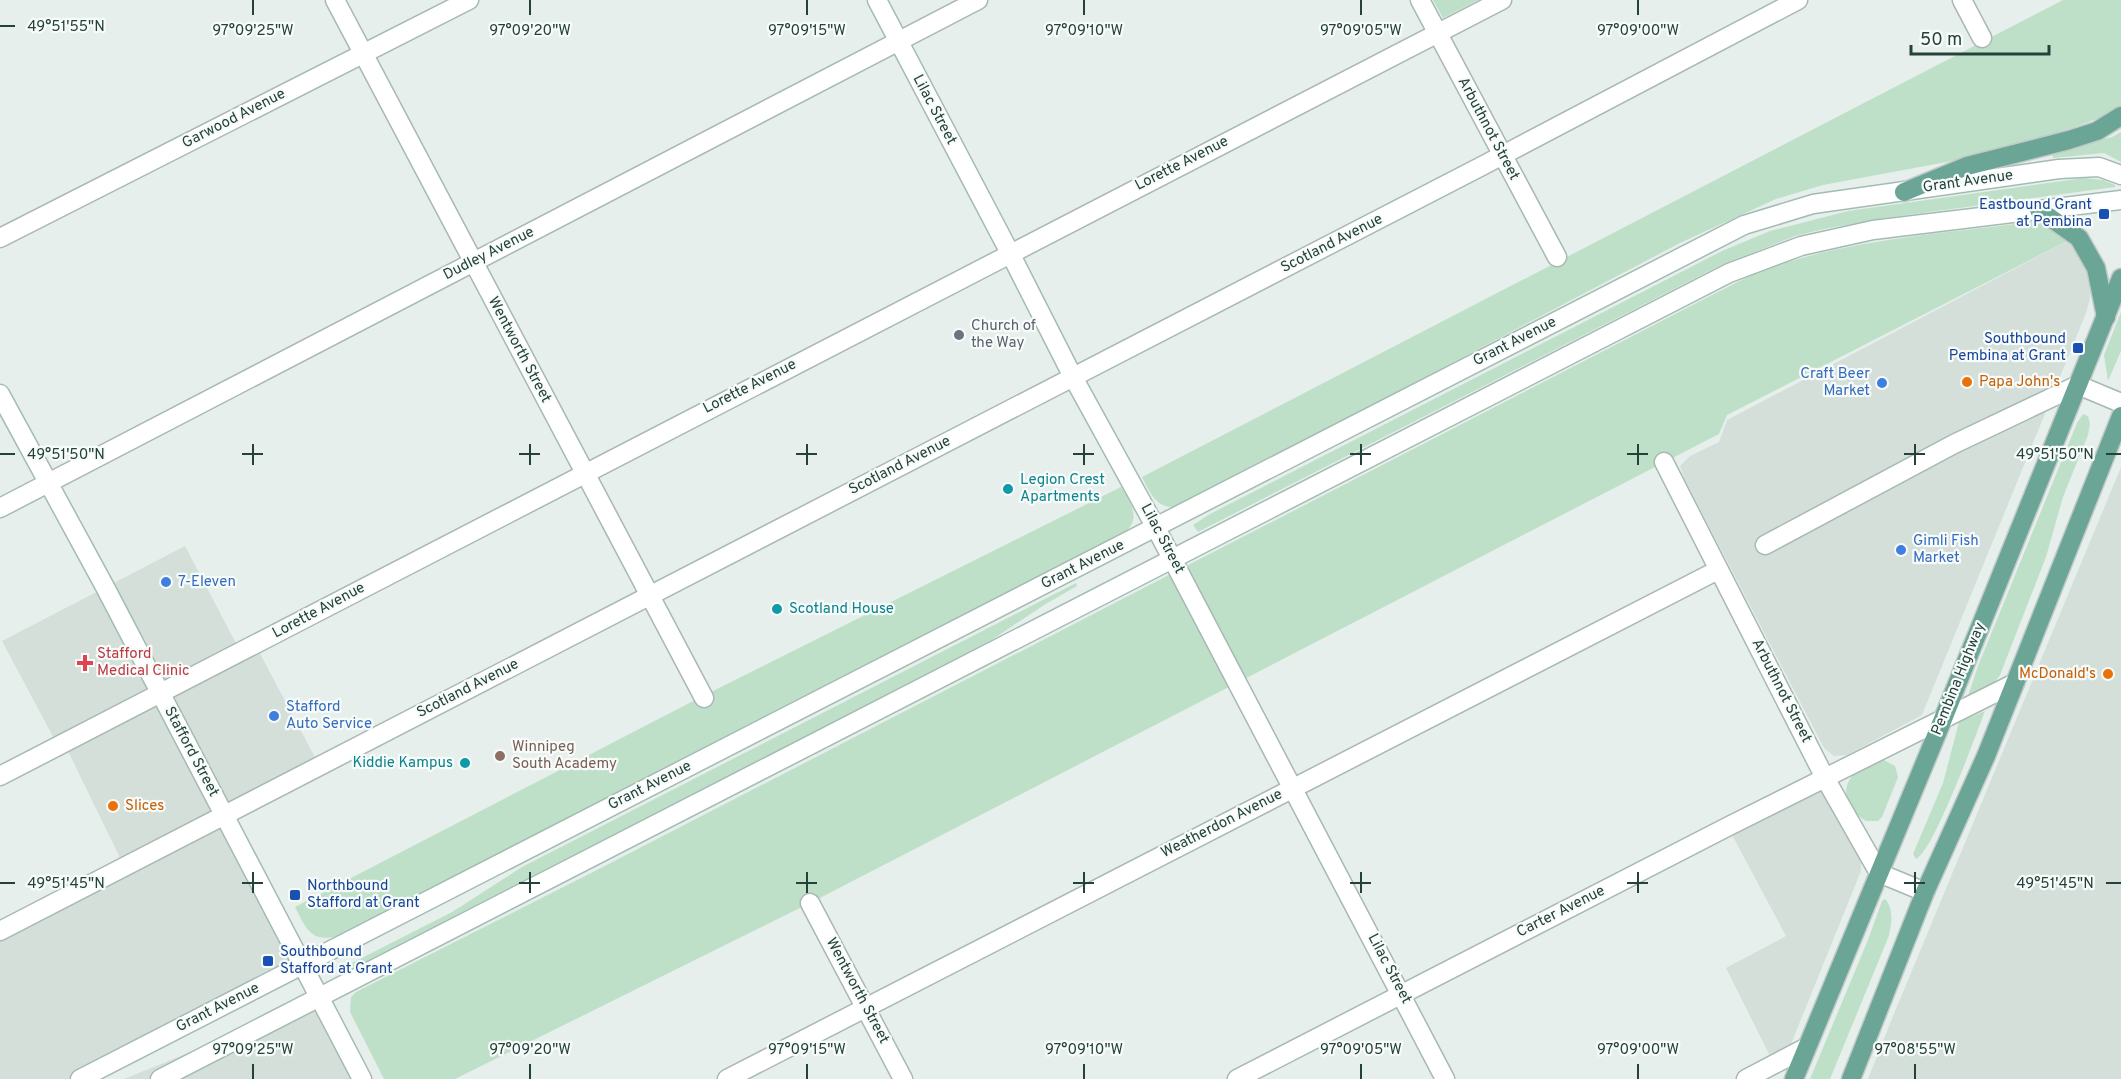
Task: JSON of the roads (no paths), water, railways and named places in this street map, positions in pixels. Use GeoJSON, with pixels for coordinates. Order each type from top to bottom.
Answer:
{"type":"FeatureCollection","features":[{"type":"Feature","properties":{"kind":"main road"},"geometry":{"type":"LineString","coordinates":[[1904,192],[1967,166],[2069,140],[2097,130],[2121,117]]}},
{"type":"Feature","properties":{"kind":"main road"},"geometry":{"type":"LineString","coordinates":[[2039,210],[2079,238],[2096,268],[2106,318]]}},
{"type":"Feature","properties":{"kind":"main road","name":"Pembina Highway"},"geometry":{"type":"LineString","coordinates":[[1794,1079],[1943,719],[2121,278]]}},
{"type":"Feature","properties":{"kind":"main road"},"geometry":{"type":"LineString","coordinates":[[1851,1079],[1925,892],[1986,756],[2121,416]]}},
{"type":"Feature","properties":{"kind":"street","name":"Wentworth Street"},"geometry":{"type":"LineString","coordinates":[[335,0],[704,698]]}},
{"type":"Feature","properties":{"kind":"street","name":"Garwood Avenue"},"geometry":{"type":"LineString","coordinates":[[0,238],[469,0]]}},
{"type":"Feature","properties":{"kind":"street","name":"Lilac Street"},"geometry":{"type":"LineString","coordinates":[[877,0],[1073,377],[1174,560],[1445,1079]]}},
{"type":"Feature","properties":{"kind":"street","name":"Dudley Avenue"},"geometry":{"type":"LineString","coordinates":[[0,508],[978,0]]}},
{"type":"Feature","properties":{"kind":"street","name":"Arbuthnot Street"},"geometry":{"type":"LineString","coordinates":[[1420,0],[1557,257]]}},
{"type":"Feature","properties":{"kind":"street","name":"Lorette Avenue"},"geometry":{"type":"LineString","coordinates":[[0,776],[1502,0]]}},
{"type":"Feature","properties":{"kind":"street","name":"Scotland Avenue"},"geometry":{"type":"LineString","coordinates":[[0,931],[1503,155],[1798,0]]}},
{"type":"Feature","properties":{"kind":"street"},"geometry":{"type":"LineString","coordinates":[[1962,0],[1982,38]]}},
{"type":"Feature","properties":{"kind":"street","name":"Grant Avenue"},"geometry":{"type":"LineString","coordinates":[[80,1079],[1744,225],[1813,204],[2083,166],[2099,167],[2121,175]]}},
{"type":"Feature","properties":{"kind":"street"},"geometry":{"type":"LineString","coordinates":[[160,1079],[1729,273],[1801,246],[1873,230],[2121,200]]}},
{"type":"Feature","properties":{"kind":"street"},"geometry":{"type":"LineString","coordinates":[[1765,545],[1954,444],[2078,385],[2121,403]]}},
{"type":"Feature","properties":{"kind":"street","name":"Stafford Street"},"geometry":{"type":"LineString","coordinates":[[0,394],[105,587],[362,1079]]}},
{"type":"Feature","properties":{"kind":"street","name":"Arbuthnot Street"},"geometry":{"type":"LineString","coordinates":[[1664,462],[1825,778],[1879,873]]}},
{"type":"Feature","properties":{"kind":"street","name":"Weatherdon Avenue"},"geometry":{"type":"LineString","coordinates":[[727,1079],[1718,570]]}},
{"type":"Feature","properties":{"kind":"street","name":"Carter Avenue"},"geometry":{"type":"LineString","coordinates":[[1237,1079],[2015,683]]}},
{"type":"Feature","properties":{"kind":"street"},"geometry":{"type":"LineString","coordinates":[[1879,873],[1925,892]]}},
{"type":"Feature","properties":{"kind":"street","name":"Wentworth Street"},"geometry":{"type":"LineString","coordinates":[[810,903],[903,1079]]}},
{"type":"Feature","properties":{"kind":"street"},"geometry":{"type":"LineString","coordinates":[[1746,1079],[1807,1047]]}},
{"type":"Feature","properties":{"kind":"place","name":"Eastbound Grant at Pembina"},"geometry":{"type":"Point","coordinates":[2104,214]}},
{"type":"Feature","properties":{"kind":"place","name":"Church of the Way"},"geometry":{"type":"Point","coordinates":[959,335]}},
{"type":"Feature","properties":{"kind":"place","name":"Southbound Pembina at Grant"},"geometry":{"type":"Point","coordinates":[2078,348]}},
{"type":"Feature","properties":{"kind":"place","name":"Papa John's"},"geometry":{"type":"Point","coordinates":[1967,382]}},
{"type":"Feature","properties":{"kind":"place","name":"Craft Beer Market"},"geometry":{"type":"Point","coordinates":[1882,383]}},
{"type":"Feature","properties":{"kind":"place","name":"Legion Crest Apartments"},"geometry":{"type":"Point","coordinates":[1008,489]}},
{"type":"Feature","properties":{"kind":"place","name":"Gimli Fish Market"},"geometry":{"type":"Point","coordinates":[1901,550]}},
{"type":"Feature","properties":{"kind":"place","name":"7-Eleven"},"geometry":{"type":"Point","coordinates":[166,582]}},
{"type":"Feature","properties":{"kind":"place","name":"Scotland House"},"geometry":{"type":"Point","coordinates":[777,609]}},
{"type":"Feature","properties":{"kind":"place","name":"Stafford Medical Clinic"},"geometry":{"type":"Point","coordinates":[85,663]}},
{"type":"Feature","properties":{"kind":"place","name":"McDonald's"},"geometry":{"type":"Point","coordinates":[2108,674]}},
{"type":"Feature","properties":{"kind":"place","name":"Stafford Auto Service"},"geometry":{"type":"Point","coordinates":[274,716]}},
{"type":"Feature","properties":{"kind":"place","name":"Winnipeg South Academy"},"geometry":{"type":"Point","coordinates":[500,756]}},
{"type":"Feature","properties":{"kind":"place","name":"Kiddie Kampus"},"geometry":{"type":"Point","coordinates":[465,763]}},
{"type":"Feature","properties":{"kind":"place","name":"Slices"},"geometry":{"type":"Point","coordinates":[113,806]}},
{"type":"Feature","properties":{"kind":"place","name":"Northbound Stafford at Grant"},"geometry":{"type":"Point","coordinates":[295,895]}},
{"type":"Feature","properties":{"kind":"place","name":"Southbound Stafford at Grant"},"geometry":{"type":"Point","coordinates":[268,961]}}]}
